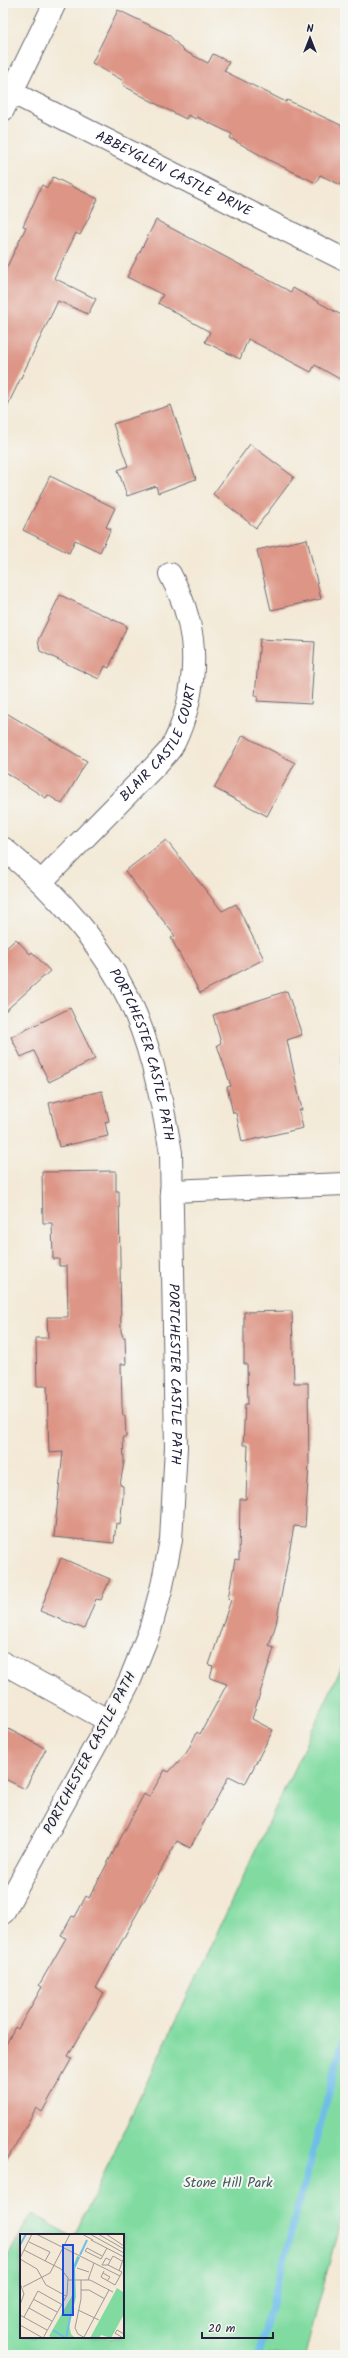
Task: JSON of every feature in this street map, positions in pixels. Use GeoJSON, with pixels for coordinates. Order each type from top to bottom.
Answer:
{"type":"FeatureCollection","features":[{"type":"Feature","properties":{"kind":"street"},"geometry":{"type":"LineString","coordinates":[[6,96],[55,3]]}},
{"type":"Feature","properties":{"kind":"street","name":"ABBEYGLEN CASTLE DRIVE"},"geometry":{"type":"LineString","coordinates":[[6,96],[345,260]]}},
{"type":"Feature","properties":{"kind":"street","name":"BLAIR CASTLE COURT"},"geometry":{"type":"LineString","coordinates":[[41,882],[159,762],[171,748],[183,722],[191,689],[194,655],[191,630],[183,597],[170,574]]}},
{"type":"Feature","properties":{"kind":"street","name":"PORTCHESTER CASTLE PATH"},"geometry":{"type":"LineString","coordinates":[[3,848],[41,882],[87,934],[117,979],[136,1015],[164,1113],[171,1154],[176,1446],[171,1540],[162,1586],[150,1630],[130,1680],[109,1722],[3,1913]]}},
{"type":"Feature","properties":{"kind":"street"},"geometry":{"type":"LineString","coordinates":[[171,1191],[345,1184]]}},
{"type":"Feature","properties":{"kind":"street"},"geometry":{"type":"LineString","coordinates":[[3,1664],[109,1722]]}},
{"type":"Feature","properties":{"kind":"green space"},"geometry":{"type":"Polygon","coordinates":[[[345,1026],[345,1181],[342,1048],[345,1026]]]}},
{"type":"Feature","properties":{"kind":"green space","name":"Stone Hill Park"},"geometry":{"type":"Polygon","coordinates":[[[345,1660],[345,2203],[305,2355],[3,2355],[3,2265],[20,2235],[20,2338],[124,2338],[124,2234],[75,2234],[345,1660]]]}},
{"type":"Feature","properties":{"kind":"green space","name":"Stone Hill Park"},"geometry":{"type":"Polygon","coordinates":[[[32,2213],[67,2234],[20,2234],[32,2213]]]}},
{"type":"Feature","properties":{"kind":"building"},"geometry":{"type":"Polygon","coordinates":[[[118,10],[168,34],[184,51],[208,63],[213,54],[229,62],[224,71],[286,102],[287,100],[345,127],[345,187],[320,175],[316,183],[269,160],[230,138],[232,134],[197,117],[196,119],[188,115],[186,119],[162,107],[124,86],[122,80],[92,63],[118,10]]]}},
{"type":"Feature","properties":{"kind":"building"},"geometry":{"type":"Polygon","coordinates":[[[53,177],[98,199],[80,235],[76,233],[54,278],[96,299],[88,314],[58,301],[3,415],[3,275],[26,227],[23,226],[42,185],[47,188],[53,177]]]}},
{"type":"Feature","properties":{"kind":"building"},"geometry":{"type":"Polygon","coordinates":[[[156,220],[291,292],[293,288],[345,317],[345,382],[315,365],[311,372],[248,339],[240,359],[205,342],[210,332],[158,303],[163,295],[127,277],[156,220]]]}},
{"type":"Feature","properties":{"kind":"building"},"geometry":{"type":"Polygon","coordinates":[[[171,405],[196,479],[158,493],[156,486],[127,496],[118,470],[128,466],[113,424],[171,405]]]}},
{"type":"Feature","properties":{"kind":"building"},"geometry":{"type":"Polygon","coordinates":[[[250,444],[294,477],[256,528],[213,494],[250,444]]]}},
{"type":"Feature","properties":{"kind":"building"},"geometry":{"type":"Polygon","coordinates":[[[50,476],[115,508],[106,527],[111,529],[100,552],[75,540],[69,553],[23,530],[50,476]]]}},
{"type":"Feature","properties":{"kind":"building"},"geometry":{"type":"Polygon","coordinates":[[[307,539],[321,599],[271,610],[257,550],[307,539]]]}},
{"type":"Feature","properties":{"kind":"building"},"geometry":{"type":"Polygon","coordinates":[[[60,595],[127,626],[109,668],[105,666],[99,679],[40,651],[38,640],[60,595]]]}},
{"type":"Feature","properties":{"kind":"building"},"geometry":{"type":"Polygon","coordinates":[[[260,639],[315,642],[311,704],[257,701],[258,696],[255,696],[260,639]]]}},
{"type":"Feature","properties":{"kind":"building"},"geometry":{"type":"Polygon","coordinates":[[[3,711],[87,761],[62,804],[48,795],[46,798],[3,771],[3,711]]]}},
{"type":"Feature","properties":{"kind":"building"},"geometry":{"type":"Polygon","coordinates":[[[243,735],[295,763],[267,816],[214,788],[243,735]]]}},
{"type":"Feature","properties":{"kind":"building"},"geometry":{"type":"Polygon","coordinates":[[[166,840],[222,911],[236,904],[264,959],[200,993],[171,938],[175,936],[125,871],[166,840]]]}},
{"type":"Feature","properties":{"kind":"building"},"geometry":{"type":"Polygon","coordinates":[[[16,939],[30,954],[32,952],[50,971],[3,1013],[3,951],[16,939]]]}},
{"type":"Feature","properties":{"kind":"building"},"geometry":{"type":"Polygon","coordinates":[[[287,991],[302,1035],[287,1040],[302,1110],[299,1110],[303,1128],[242,1142],[236,1113],[233,1113],[227,1087],[231,1086],[217,1045],[221,1043],[213,1015],[287,991]]]}},
{"type":"Feature","properties":{"kind":"building"},"geometry":{"type":"Polygon","coordinates":[[[70,1008],[95,1059],[49,1082],[34,1051],[21,1057],[11,1037],[70,1008]]]}},
{"type":"Feature","properties":{"kind":"building"},"geometry":{"type":"Polygon","coordinates":[[[102,1091],[109,1121],[105,1122],[108,1136],[59,1147],[49,1103],[102,1091]]]}},
{"type":"Feature","properties":{"kind":"building"},"geometry":{"type":"Polygon","coordinates":[[[116,1171],[116,1191],[119,1191],[121,1331],[123,1337],[125,1337],[126,1364],[121,1364],[122,1406],[123,1416],[125,1416],[126,1437],[123,1437],[124,1462],[120,1485],[123,1486],[123,1497],[120,1524],[116,1523],[114,1543],[54,1537],[63,1452],[49,1453],[47,1386],[37,1386],[36,1338],[48,1338],[47,1317],[68,1317],[67,1266],[59,1266],[59,1259],[53,1259],[52,1223],[43,1223],[42,1172],[116,1171]]]}},
{"type":"Feature","properties":{"kind":"building"},"geometry":{"type":"Polygon","coordinates":[[[292,1311],[294,1383],[308,1383],[309,1466],[305,1527],[294,1526],[276,1624],[269,1646],[274,1648],[252,1719],[273,1730],[245,1784],[229,1776],[190,1848],[177,1841],[96,1988],[104,1993],[68,2056],[72,2058],[42,2112],[36,2108],[3,2167],[3,2050],[15,2027],[18,2029],[42,1987],[39,1985],[66,1938],[61,1936],[72,1916],[75,1917],[86,1896],[89,1898],[144,1794],[149,1797],[165,1770],[169,1772],[187,1752],[197,1732],[200,1734],[227,1684],[210,1678],[213,1666],[209,1665],[231,1600],[228,1599],[235,1559],[239,1560],[240,1499],[246,1499],[248,1445],[243,1445],[245,1404],[248,1404],[247,1364],[244,1364],[244,1312],[292,1311]]]}},
{"type":"Feature","properties":{"kind":"building"},"geometry":{"type":"Polygon","coordinates":[[[61,1558],[110,1579],[101,1600],[96,1599],[84,1629],[40,1611],[61,1558]]]}},
{"type":"Feature","properties":{"kind":"building"},"geometry":{"type":"Polygon","coordinates":[[[3,1726],[46,1749],[25,1789],[3,1778],[3,1726]]]}},
{"type":"Feature","properties":{"kind":"waterway"},"geometry":{"type":"LineString","coordinates":[[258,2355],[345,2033]]}}]}
